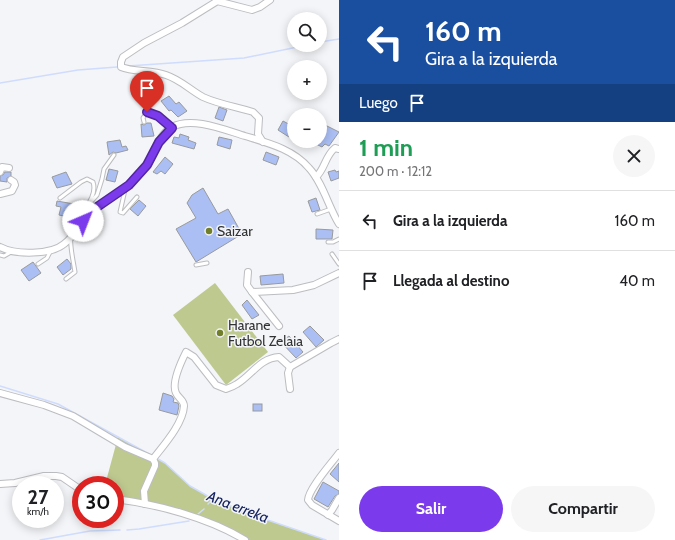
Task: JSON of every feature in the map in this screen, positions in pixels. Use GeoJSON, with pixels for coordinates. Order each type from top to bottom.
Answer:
{"type":"FeatureCollection","features":[{"type":"Feature","properties":{"kind":"street"},"geometry":{"type":"LineString","coordinates":[[263,142],[258,134],[259,118],[253,112],[203,97],[182,82],[167,75],[155,72],[126,69],[121,67],[120,62],[123,57],[144,43],[182,23],[218,1],[252,10],[260,7],[270,0]]}},
{"type":"Feature","properties":{"kind":"street"},"geometry":{"type":"LineString","coordinates":[[0,247],[11,252],[35,252],[51,250],[63,245],[97,207],[125,188],[147,165],[159,142],[172,128],[187,124],[203,124],[263,142],[295,154],[309,167],[316,177],[339,224]]}},
{"type":"Feature","properties":{"kind":"street"},"geometry":{"type":"LineString","coordinates":[[316,177],[320,173],[329,153],[335,148],[339,149]]}},
{"type":"Feature","properties":{"kind":"street"},"geometry":{"type":"LineString","coordinates":[[0,172],[2,167],[9,168]]}},
{"type":"Feature","properties":{"kind":"street"},"geometry":{"type":"LineString","coordinates":[[0,194],[12,191],[15,185],[12,180]]}},
{"type":"Feature","properties":{"kind":"street"},"geometry":{"type":"LineString","coordinates":[[248,272],[247,285],[279,326]]}},
{"type":"Feature","properties":{"kind":"street"},"geometry":{"type":"LineString","coordinates":[[252,292],[293,290],[314,285],[339,273]]}},
{"type":"Feature","properties":{"kind":"street"},"geometry":{"type":"LineString","coordinates":[[290,389],[288,373],[290,367],[339,339]]}},
{"type":"Feature","properties":{"kind":"street"},"geometry":{"type":"LineString","coordinates":[[153,459],[172,435],[184,406],[182,400],[176,393],[175,382],[186,352],[194,357],[216,385],[226,390],[238,384],[261,363],[272,357],[279,357],[290,367]]}},
{"type":"Feature","properties":{"kind":"street"},"geometry":{"type":"LineString","coordinates":[[0,393],[49,407],[73,416],[125,447],[153,459],[155,466],[144,491],[145,504]]}},
{"type":"Feature","properties":{"kind":"street"},"geometry":{"type":"LineString","coordinates":[[339,453],[322,475],[308,500],[312,505],[339,521]]}},
{"type":"Feature","properties":{"kind":"street"},"geometry":{"type":"LineString","coordinates":[[0,484],[15,483],[44,476],[56,476],[72,484]]}},
{"type":"Feature","properties":{"kind":"street"},"geometry":{"type":"LineString","coordinates":[[328,514],[339,498]]}},
{"type":"Feature","properties":{"kind":"street"},"geometry":{"type":"LineString","coordinates":[[124,500],[145,504],[201,519],[245,540]]}},
{"type":"Feature","properties":{"kind":"lane"},"geometry":{"type":"LineString","coordinates":[[144,122],[143,118],[147,112],[158,116],[172,128]]}},
{"type":"Feature","properties":{"kind":"lane"},"geometry":{"type":"LineString","coordinates":[[86,207],[97,195],[104,169],[114,155]]}},
{"type":"Feature","properties":{"kind":"lane"},"geometry":{"type":"LineString","coordinates":[[60,198],[87,179],[93,182],[94,186],[92,196],[73,226],[71,237],[75,272],[66,279]]}},
{"type":"Feature","properties":{"kind":"lane"},"geometry":{"type":"LineString","coordinates":[[125,188],[120,212],[123,213],[137,197]]}},
{"type":"Feature","properties":{"kind":"lane"},"geometry":{"type":"LineString","coordinates":[[317,214],[331,209]]}},
{"type":"Feature","properties":{"kind":"lane"},"geometry":{"type":"LineString","coordinates":[[328,242],[333,242],[339,239]]}},
{"type":"Feature","properties":{"kind":"lane"},"geometry":{"type":"LineString","coordinates":[[38,264],[47,258],[51,250]]}},
{"type":"Feature","properties":{"kind":"lane"},"geometry":{"type":"LineString","coordinates":[[0,255],[4,256],[11,252]]}},
{"type":"Feature","properties":{"kind":"lane"},"geometry":{"type":"LineString","coordinates":[[332,254],[339,264]]}},
{"type":"Feature","properties":{"kind":"lane"},"geometry":{"type":"LineString","coordinates":[[196,265],[207,263]]}},
{"type":"Feature","properties":{"kind":"green space","name":"Harane Futbol Zelaia"},"geometry":{"type":"Polygon","coordinates":[[[215,283],[268,352],[226,385],[173,315],[215,283]]]}},
{"type":"Feature","properties":{"kind":"green space"},"geometry":{"type":"Polygon","coordinates":[[[118,437],[165,463],[190,486],[213,499],[256,516],[326,540],[245,540],[201,519],[124,501],[124,476],[107,476],[118,437]]]}},
{"type":"Feature","properties":{"kind":"building"},"geometry":{"type":"Polygon","coordinates":[[[169,96],[176,104],[179,102],[187,111],[178,117],[171,110],[169,111],[161,101],[169,96]]]}},
{"type":"Feature","properties":{"kind":"building"},"geometry":{"type":"Polygon","coordinates":[[[219,107],[227,110],[223,121],[215,118],[219,107]]]}},
{"type":"Feature","properties":{"kind":"building"},"geometry":{"type":"Polygon","coordinates":[[[283,121],[287,123],[287,136],[278,130],[283,121]]]}},
{"type":"Feature","properties":{"kind":"building"},"geometry":{"type":"Polygon","coordinates":[[[151,123],[154,136],[142,137],[141,124],[144,125],[151,123]]]}},
{"type":"Feature","properties":{"kind":"building"},"geometry":{"type":"Polygon","coordinates":[[[327,126],[339,132],[329,146],[327,145],[327,126]]]}},
{"type":"Feature","properties":{"kind":"building"},"geometry":{"type":"Polygon","coordinates":[[[180,134],[189,137],[188,140],[196,143],[194,149],[172,143],[174,137],[179,138],[180,134]]]}},
{"type":"Feature","properties":{"kind":"building"},"geometry":{"type":"Polygon","coordinates":[[[219,137],[232,140],[230,149],[217,145],[219,137]]]}},
{"type":"Feature","properties":{"kind":"building"},"geometry":{"type":"Polygon","coordinates":[[[120,140],[122,147],[126,146],[128,150],[116,153],[113,152],[109,155],[107,142],[120,140]]]}},
{"type":"Feature","properties":{"kind":"building"},"geometry":{"type":"Polygon","coordinates":[[[266,152],[279,157],[276,165],[263,160],[266,152]]]}},
{"type":"Feature","properties":{"kind":"building"},"geometry":{"type":"Polygon","coordinates":[[[165,157],[173,164],[165,174],[161,171],[157,174],[153,172],[165,157]]]}},
{"type":"Feature","properties":{"kind":"building"},"geometry":{"type":"Polygon","coordinates":[[[109,169],[118,171],[115,182],[106,180],[109,169]]]}},
{"type":"Feature","properties":{"kind":"building"},"geometry":{"type":"Polygon","coordinates":[[[335,170],[336,172],[339,171],[339,178],[331,181],[328,172],[335,170]]]}},
{"type":"Feature","properties":{"kind":"building"},"geometry":{"type":"Polygon","coordinates":[[[5,172],[11,172],[11,176],[7,178],[7,182],[0,181],[0,176],[5,172]]]}},
{"type":"Feature","properties":{"kind":"building"},"geometry":{"type":"Polygon","coordinates":[[[66,172],[72,184],[57,188],[52,177],[66,172]]]}},
{"type":"Feature","properties":{"kind":"building","name":"Saizar"},"geometry":{"type":"Polygon","coordinates":[[[203,188],[218,214],[228,209],[242,234],[196,262],[176,229],[196,218],[187,203],[192,195],[203,188]]]}},
{"type":"Feature","properties":{"kind":"building"},"geometry":{"type":"Polygon","coordinates":[[[316,198],[320,210],[312,212],[308,201],[316,198]]]}},
{"type":"Feature","properties":{"kind":"building"},"geometry":{"type":"Polygon","coordinates":[[[139,200],[146,206],[138,216],[130,209],[139,200]]]}},
{"type":"Feature","properties":{"kind":"building"},"geometry":{"type":"Polygon","coordinates":[[[57,201],[74,204],[72,218],[59,215],[61,207],[56,206],[57,201]]]}},
{"type":"Feature","properties":{"kind":"building"},"geometry":{"type":"Polygon","coordinates":[[[316,229],[333,230],[332,239],[316,239],[316,229]]]}},
{"type":"Feature","properties":{"kind":"building"},"geometry":{"type":"Polygon","coordinates":[[[67,259],[71,264],[71,269],[63,275],[57,267],[67,259]]]}},
{"type":"Feature","properties":{"kind":"building"},"geometry":{"type":"Polygon","coordinates":[[[33,262],[41,273],[29,281],[21,270],[33,262]]]}},
{"type":"Feature","properties":{"kind":"building"},"geometry":{"type":"Polygon","coordinates":[[[283,274],[284,283],[261,285],[260,276],[283,274]]]}},
{"type":"Feature","properties":{"kind":"building"},"geometry":{"type":"Polygon","coordinates":[[[247,300],[259,315],[252,319],[242,305],[247,300]]]}},
{"type":"Feature","properties":{"kind":"building"},"geometry":{"type":"Polygon","coordinates":[[[310,326],[324,340],[316,347],[303,332],[310,326]]]}},
{"type":"Feature","properties":{"kind":"building"},"geometry":{"type":"Polygon","coordinates":[[[289,336],[303,352],[296,358],[281,342],[289,336]]]}},
{"type":"Feature","properties":{"kind":"building"},"geometry":{"type":"Polygon","coordinates":[[[163,393],[172,396],[174,399],[173,402],[178,403],[179,406],[177,415],[159,410],[163,393]]]}},
{"type":"Feature","properties":{"kind":"building"},"geometry":{"type":"Polygon","coordinates":[[[253,404],[262,404],[262,411],[253,411],[253,404]]]}},
{"type":"Feature","properties":{"kind":"building"},"geometry":{"type":"Polygon","coordinates":[[[339,463],[339,482],[330,474],[339,463]]]}},
{"type":"Feature","properties":{"kind":"building"},"geometry":{"type":"Polygon","coordinates":[[[323,482],[339,491],[339,494],[335,496],[328,507],[314,499],[323,482]]]}},
{"type":"Feature","properties":{"kind":"waterway"},"geometry":{"type":"LineString","coordinates":[[327,41],[339,39]]}},
{"type":"Feature","properties":{"kind":"waterway"},"geometry":{"type":"LineString","coordinates":[[128,66],[244,58],[287,49]]}},
{"type":"Feature","properties":{"kind":"waterway"},"geometry":{"type":"LineString","coordinates":[[0,83],[78,70],[117,67]]}},
{"type":"Feature","properties":{"kind":"waterway","name":"Ana erreka"},"geometry":{"type":"LineString","coordinates":[[0,386],[58,404],[149,454]]}},
{"type":"Feature","properties":{"kind":"waterway","name":"Ana erreka"},"geometry":{"type":"LineString","coordinates":[[158,459],[165,463],[190,486],[213,499],[256,516],[326,540]]}},
{"type":"Feature","properties":{"kind":"waterway"},"geometry":{"type":"LineString","coordinates":[[208,504],[212,500]]}},
{"type":"Feature","properties":{"kind":"waterway"},"geometry":{"type":"LineString","coordinates":[[198,514],[204,509]]}},
{"type":"Feature","properties":{"kind":"waterway"},"geometry":{"type":"LineString","coordinates":[[127,530],[189,521]]}},
{"type":"Feature","properties":{"kind":"waterway"},"geometry":{"type":"LineString","coordinates":[[40,540],[90,531],[120,530]]}},
{"type":"Feature","properties":{"kind":"place","name":"Saizar"},"geometry":{"type":"Point","coordinates":[209,231]}},
{"type":"Feature","properties":{"kind":"place","name":"Harane Futbol Zelaia"},"geometry":{"type":"Point","coordinates":[220,333]}},
{"type":"Feature","properties":{"kind":"route"},"geometry":{"type":"LineString","coordinates":[[83,221],[97,207],[129,185],[147,165],[159,142],[168,130],[172,128],[158,116],[147,112]]}}]}
